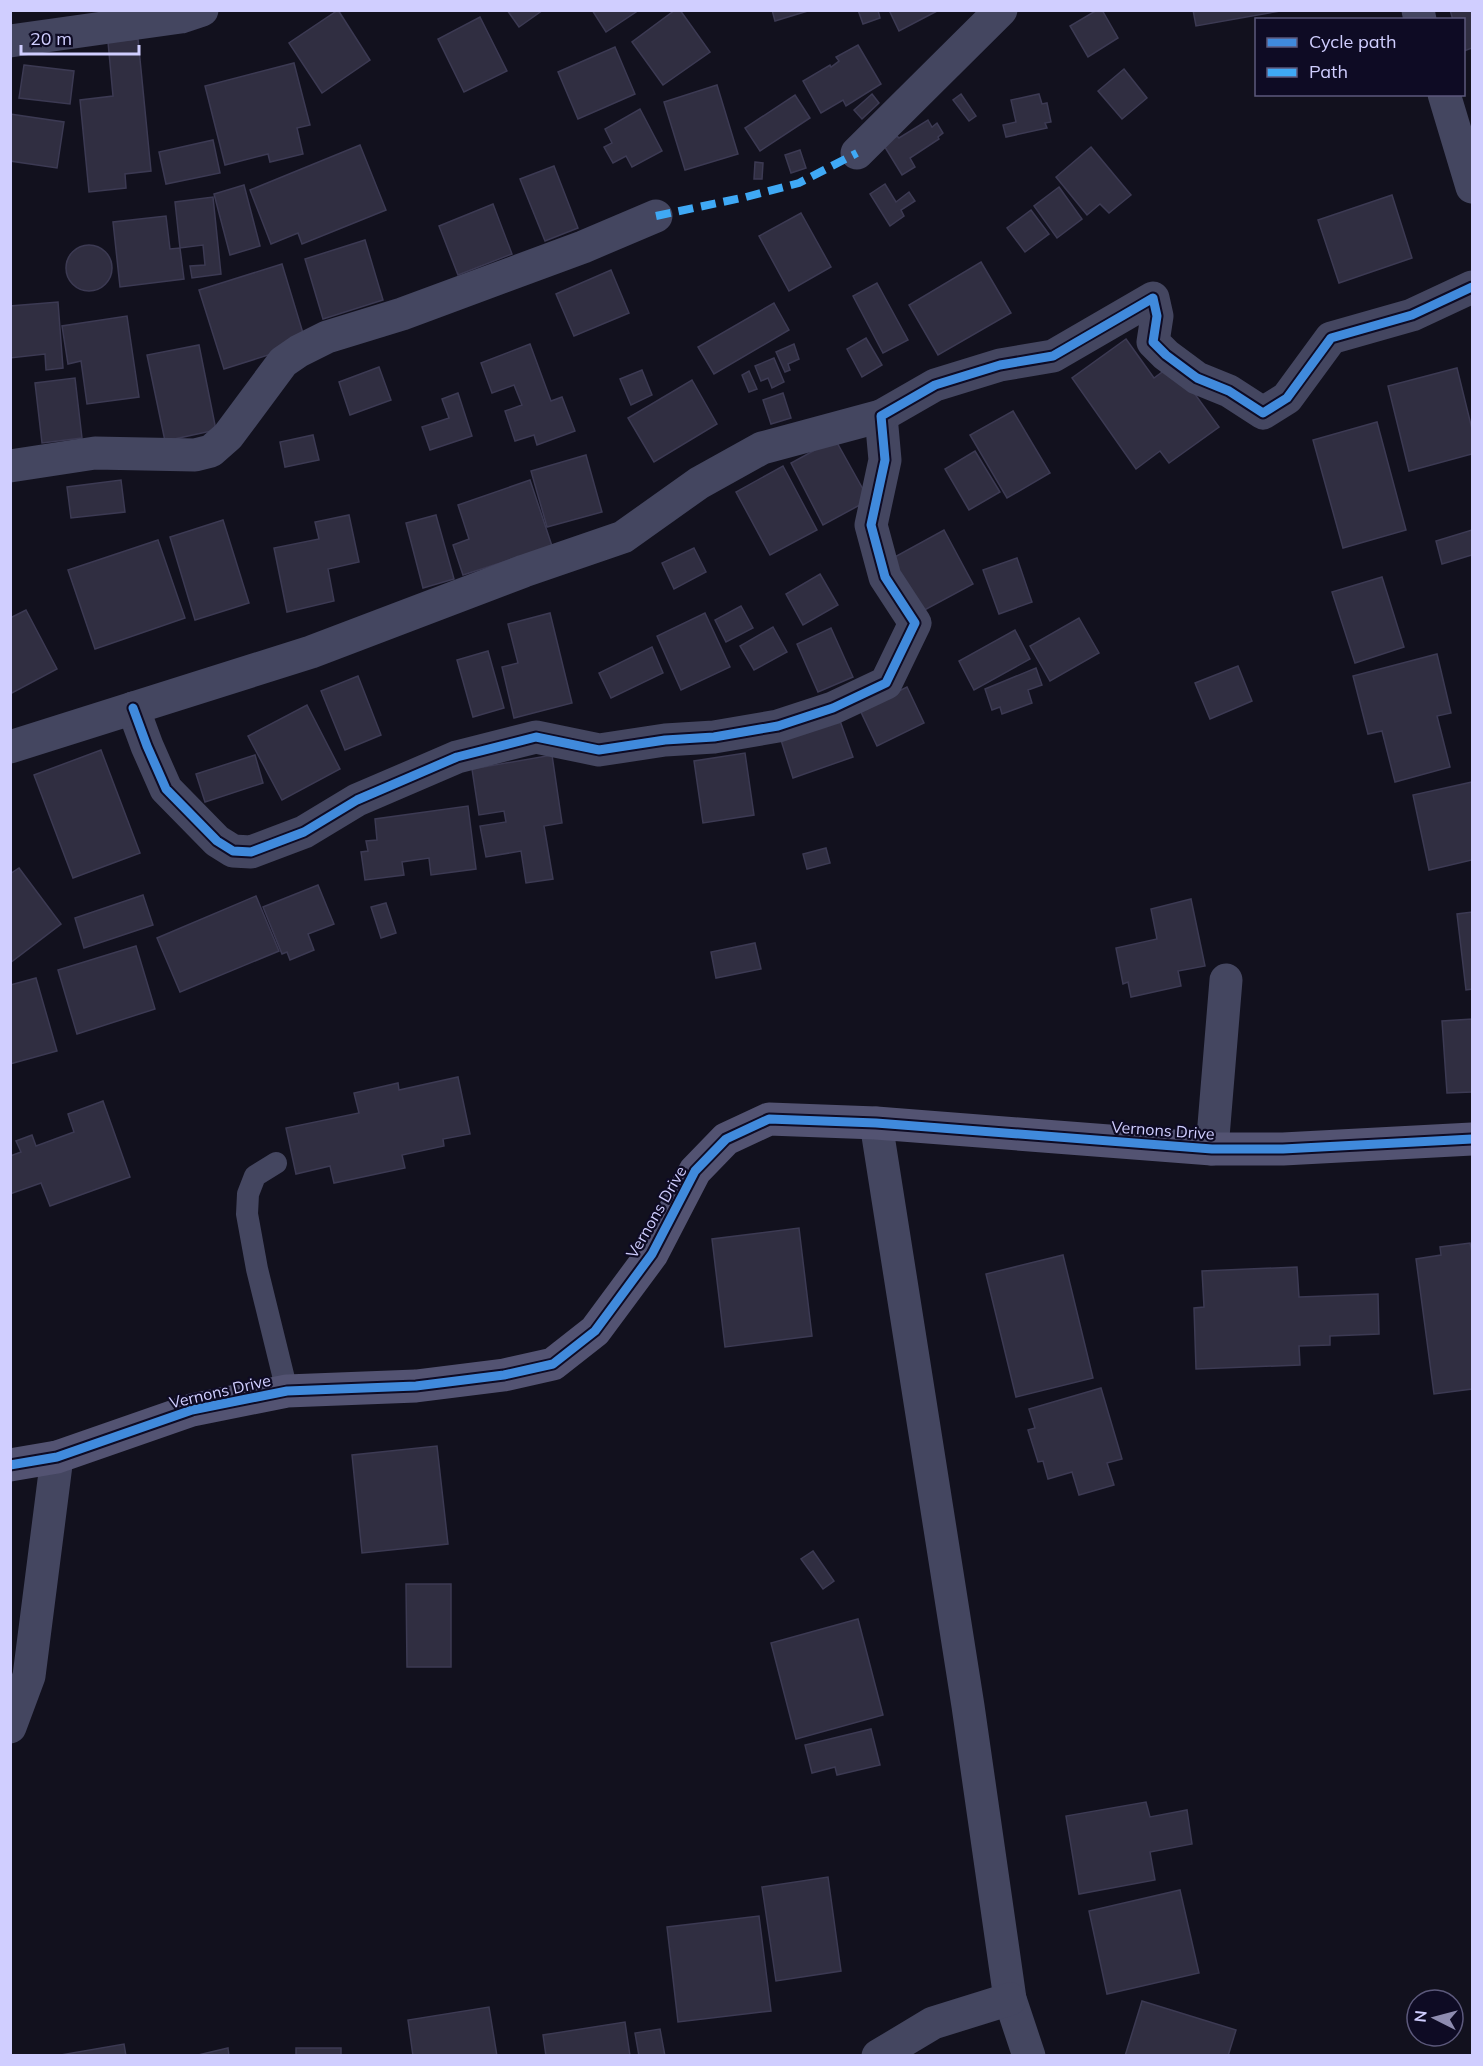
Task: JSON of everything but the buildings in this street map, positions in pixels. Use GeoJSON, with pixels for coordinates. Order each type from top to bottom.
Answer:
{"type":"FeatureCollection","features":[{"type":"Feature","properties":{"kind":"street"},"geometry":{"type":"LineString","coordinates":[[10,41],[181,17],[202,10]]}},
{"type":"Feature","properties":{"kind":"street"},"geometry":{"type":"LineString","coordinates":[[857,153],[1001,10]]}},
{"type":"Feature","properties":{"kind":"street"},"geometry":{"type":"LineString","coordinates":[[1445,96],[1473,187]]}},
{"type":"Feature","properties":{"kind":"street"},"geometry":{"type":"LineString","coordinates":[[10,466],[95,453],[195,455],[211,451],[228,436],[283,362],[299,351],[327,337],[402,314],[583,247],[656,216]]}},
{"type":"Feature","properties":{"kind":"street"},"geometry":{"type":"LineString","coordinates":[[10,747],[311,652],[524,571],[623,537],[699,483],[762,448],[881,416],[935,385],[1000,365],[1053,356],[1153,298],[1157,316],[1153,342],[1197,378],[1229,391],[1263,413],[1287,398],[1331,338],[1412,315],[1473,287]]}},
{"type":"Feature","properties":{"kind":"street"},"geometry":{"type":"LineString","coordinates":[[133,708],[166,789],[217,841],[232,851],[251,852],[304,832],[357,800],[457,758],[536,738],[599,750],[778,726],[834,708],[886,683],[915,623],[885,578],[871,525],[885,460],[881,416]]}},
{"type":"Feature","properties":{"kind":"street"},"geometry":{"type":"LineString","coordinates":[[1212,1149],[1226,980]]}},
{"type":"Feature","properties":{"kind":"street","name":"Vernons Drive"},"geometry":{"type":"LineString","coordinates":[[10,1466],[57,1457],[192,1410],[287,1391],[416,1386],[504,1375],[553,1365],[595,1331],[652,1254],[695,1171],[726,1139],[769,1119],[876,1123],[1212,1149],[1283,1149],[1473,1139]]}},
{"type":"Feature","properties":{"kind":"street"},"geometry":{"type":"LineString","coordinates":[[876,1123],[968,1706],[1010,1999],[1029,2055]]}},
{"type":"Feature","properties":{"kind":"street"},"geometry":{"type":"LineString","coordinates":[[10,1727],[29,1676],[57,1457]]}},
{"type":"Feature","properties":{"kind":"street"},"geometry":{"type":"LineString","coordinates":[[878,2055],[933,2023],[1010,1999]]}},
{"type":"Feature","properties":{"kind":"lane"},"geometry":{"type":"LineString","coordinates":[[276,1163],[255,1176],[248,1194],[246,1214],[287,1391]]}},
{"type":"Feature","properties":{"kind":"marked path"},"geometry":{"type":"LineString","coordinates":[[656,216],[799,183],[857,153]]}},
{"type":"Feature","properties":{"kind":"cycle path"},"geometry":{"type":"LineString","coordinates":[[133,708],[166,789],[217,841],[233,851],[251,852],[304,832],[357,800],[457,757],[536,737],[599,750],[665,740],[714,737],[778,726],[833,708],[886,683],[915,623],[885,577],[871,525],[885,460],[881,416],[935,385],[1000,365],[1053,356],[1153,298],[1157,316],[1153,342],[1166,355],[1197,378],[1229,391],[1263,413],[1287,398],[1331,338],[1412,315],[1472,287]]}},
{"type":"Feature","properties":{"kind":"cycle path"},"geometry":{"type":"LineString","coordinates":[[10,1465],[57,1457],[192,1410],[287,1391],[416,1386],[504,1375],[553,1364],[595,1331],[652,1254],[695,1171],[726,1139],[769,1119],[876,1123],[1212,1149],[1283,1149],[1472,1139]]}}]}
